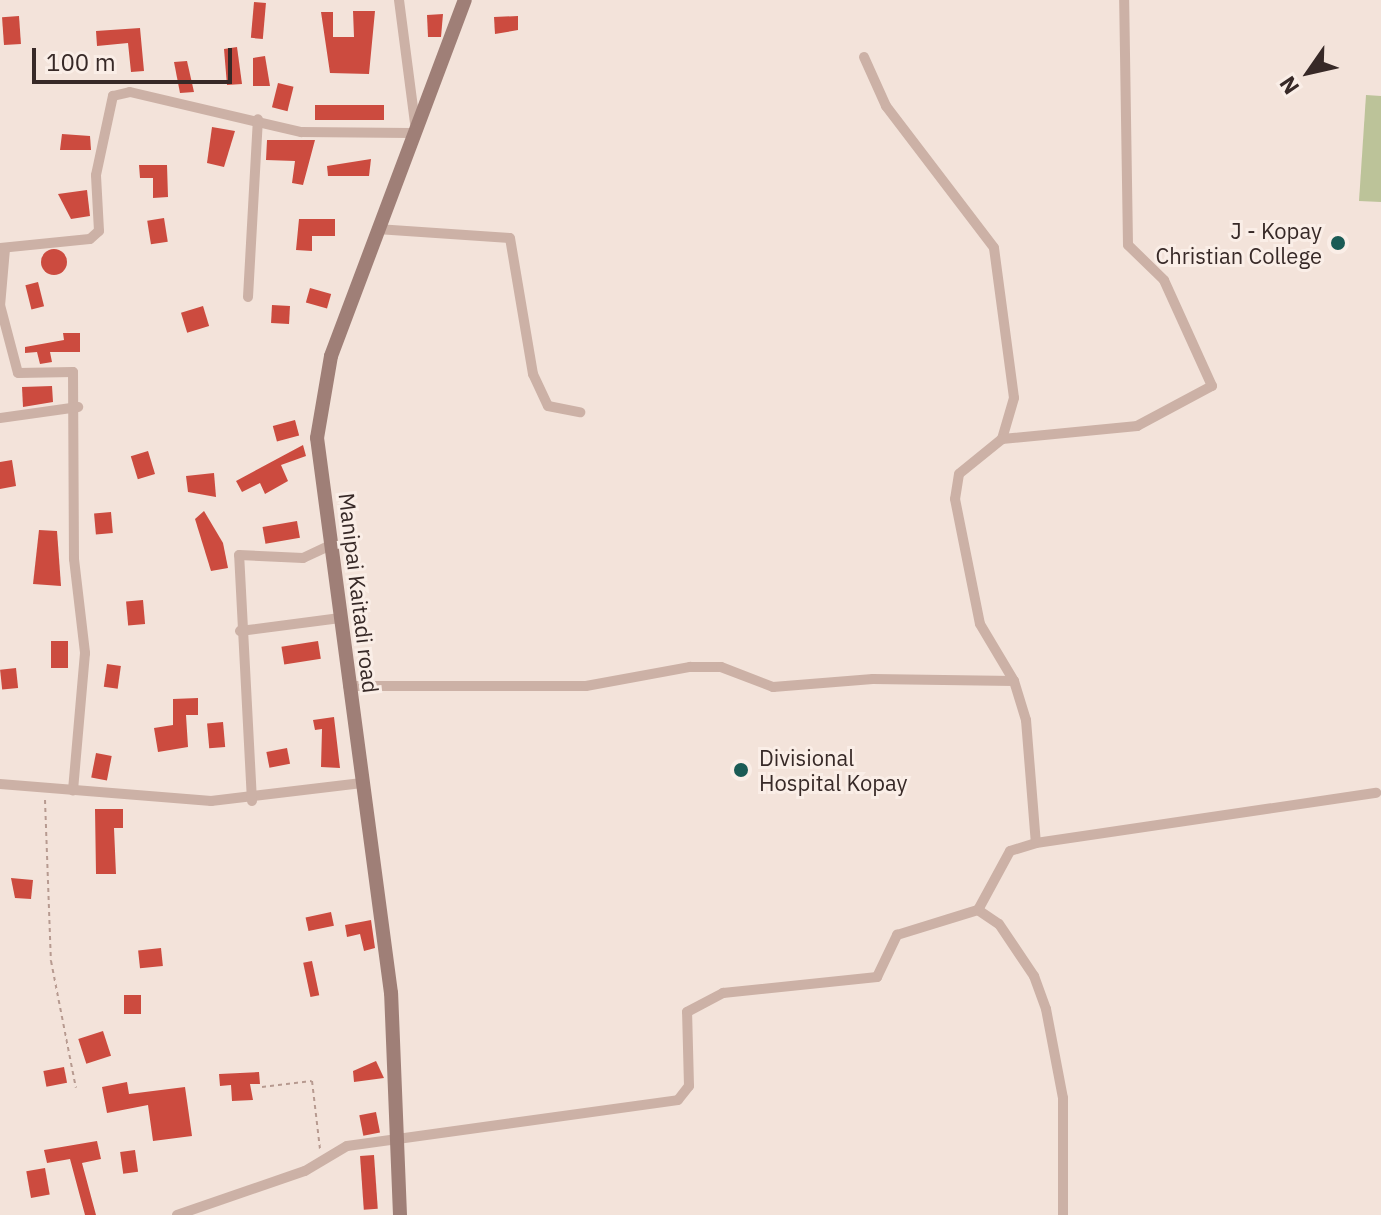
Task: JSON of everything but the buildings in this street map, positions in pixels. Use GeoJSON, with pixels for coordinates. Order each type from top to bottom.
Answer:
{"type":"FeatureCollection","features":[{"type":"Feature","properties":{"kind":"main road","name":"Manipai Kaitadi road"},"geometry":{"type":"LineString","coordinates":[[400,1215],[391,993],[317,438],[320,397],[413,128],[465,0]]}},
{"type":"Feature","properties":{"kind":"street"},"geometry":{"type":"LineString","coordinates":[[73,790],[85,653],[73,509],[78,407],[73,372],[18,373],[0,306],[3,248],[90,239],[99,231],[96,175],[113,96],[130,92],[258,119],[301,132],[413,128],[399,0]]}},
{"type":"Feature","properties":{"kind":"street"},"geometry":{"type":"LineString","coordinates":[[1036,843],[1026,720],[1014,681],[980,624],[955,499],[959,474],[1002,439],[1137,426],[1212,386],[1164,280],[1128,245],[1124,0]]}},
{"type":"Feature","properties":{"kind":"street"},"geometry":{"type":"LineString","coordinates":[[864,57],[886,106],[994,248],[1014,398],[1002,439]]}},
{"type":"Feature","properties":{"kind":"street"},"geometry":{"type":"LineString","coordinates":[[248,297],[258,119]]}},
{"type":"Feature","properties":{"kind":"street"},"geometry":{"type":"LineString","coordinates":[[377,229],[510,238],[533,374],[548,406],[580,412]]}},
{"type":"Feature","properties":{"kind":"street"},"geometry":{"type":"LineString","coordinates":[[0,418],[78,407]]}},
{"type":"Feature","properties":{"kind":"street"},"geometry":{"type":"LineString","coordinates":[[252,801],[240,631],[239,555],[303,558],[331,545]]}},
{"type":"Feature","properties":{"kind":"street"},"geometry":{"type":"LineString","coordinates":[[240,631],[340,618]]}},
{"type":"Feature","properties":{"kind":"street"},"geometry":{"type":"LineString","coordinates":[[348,686],[586,686],[690,667],[721,667],[773,687],[873,679],[1014,681]]}},
{"type":"Feature","properties":{"kind":"street"},"geometry":{"type":"LineString","coordinates":[[0,784],[252,801],[362,783]]}},
{"type":"Feature","properties":{"kind":"street"},"geometry":{"type":"LineString","coordinates":[[177,1215],[321,1162],[347,1146],[397,1143],[678,1100],[689,1086],[687,1012],[723,993],[877,977],[897,935],[978,910],[1010,851],[1036,843],[1376,793]]}},
{"type":"Feature","properties":{"kind":"street"},"geometry":{"type":"LineString","coordinates":[[978,910],[999,924],[1034,976],[1046,1009],[1063,1098],[1063,1215]]}},
{"type":"Feature","properties":{"kind":"path"},"geometry":{"type":"LineString","coordinates":[[45,787],[51,961],[76,1088]]}},
{"type":"Feature","properties":{"kind":"path"},"geometry":{"type":"LineString","coordinates":[[262,1087],[312,1081],[321,1162]]}},
{"type":"Feature","properties":{"kind":"green space"},"geometry":{"type":"Polygon","coordinates":[[[1366,95],[1381,96],[1381,202],[1359,201],[1366,95]]]}},
{"type":"Feature","properties":{"kind":"place","name":"J - Kopay Christian College"},"geometry":{"type":"Point","coordinates":[1338,243]}},
{"type":"Feature","properties":{"kind":"place","name":"Divisional Hospital Kopay"},"geometry":{"type":"Point","coordinates":[741,770]}}]}
